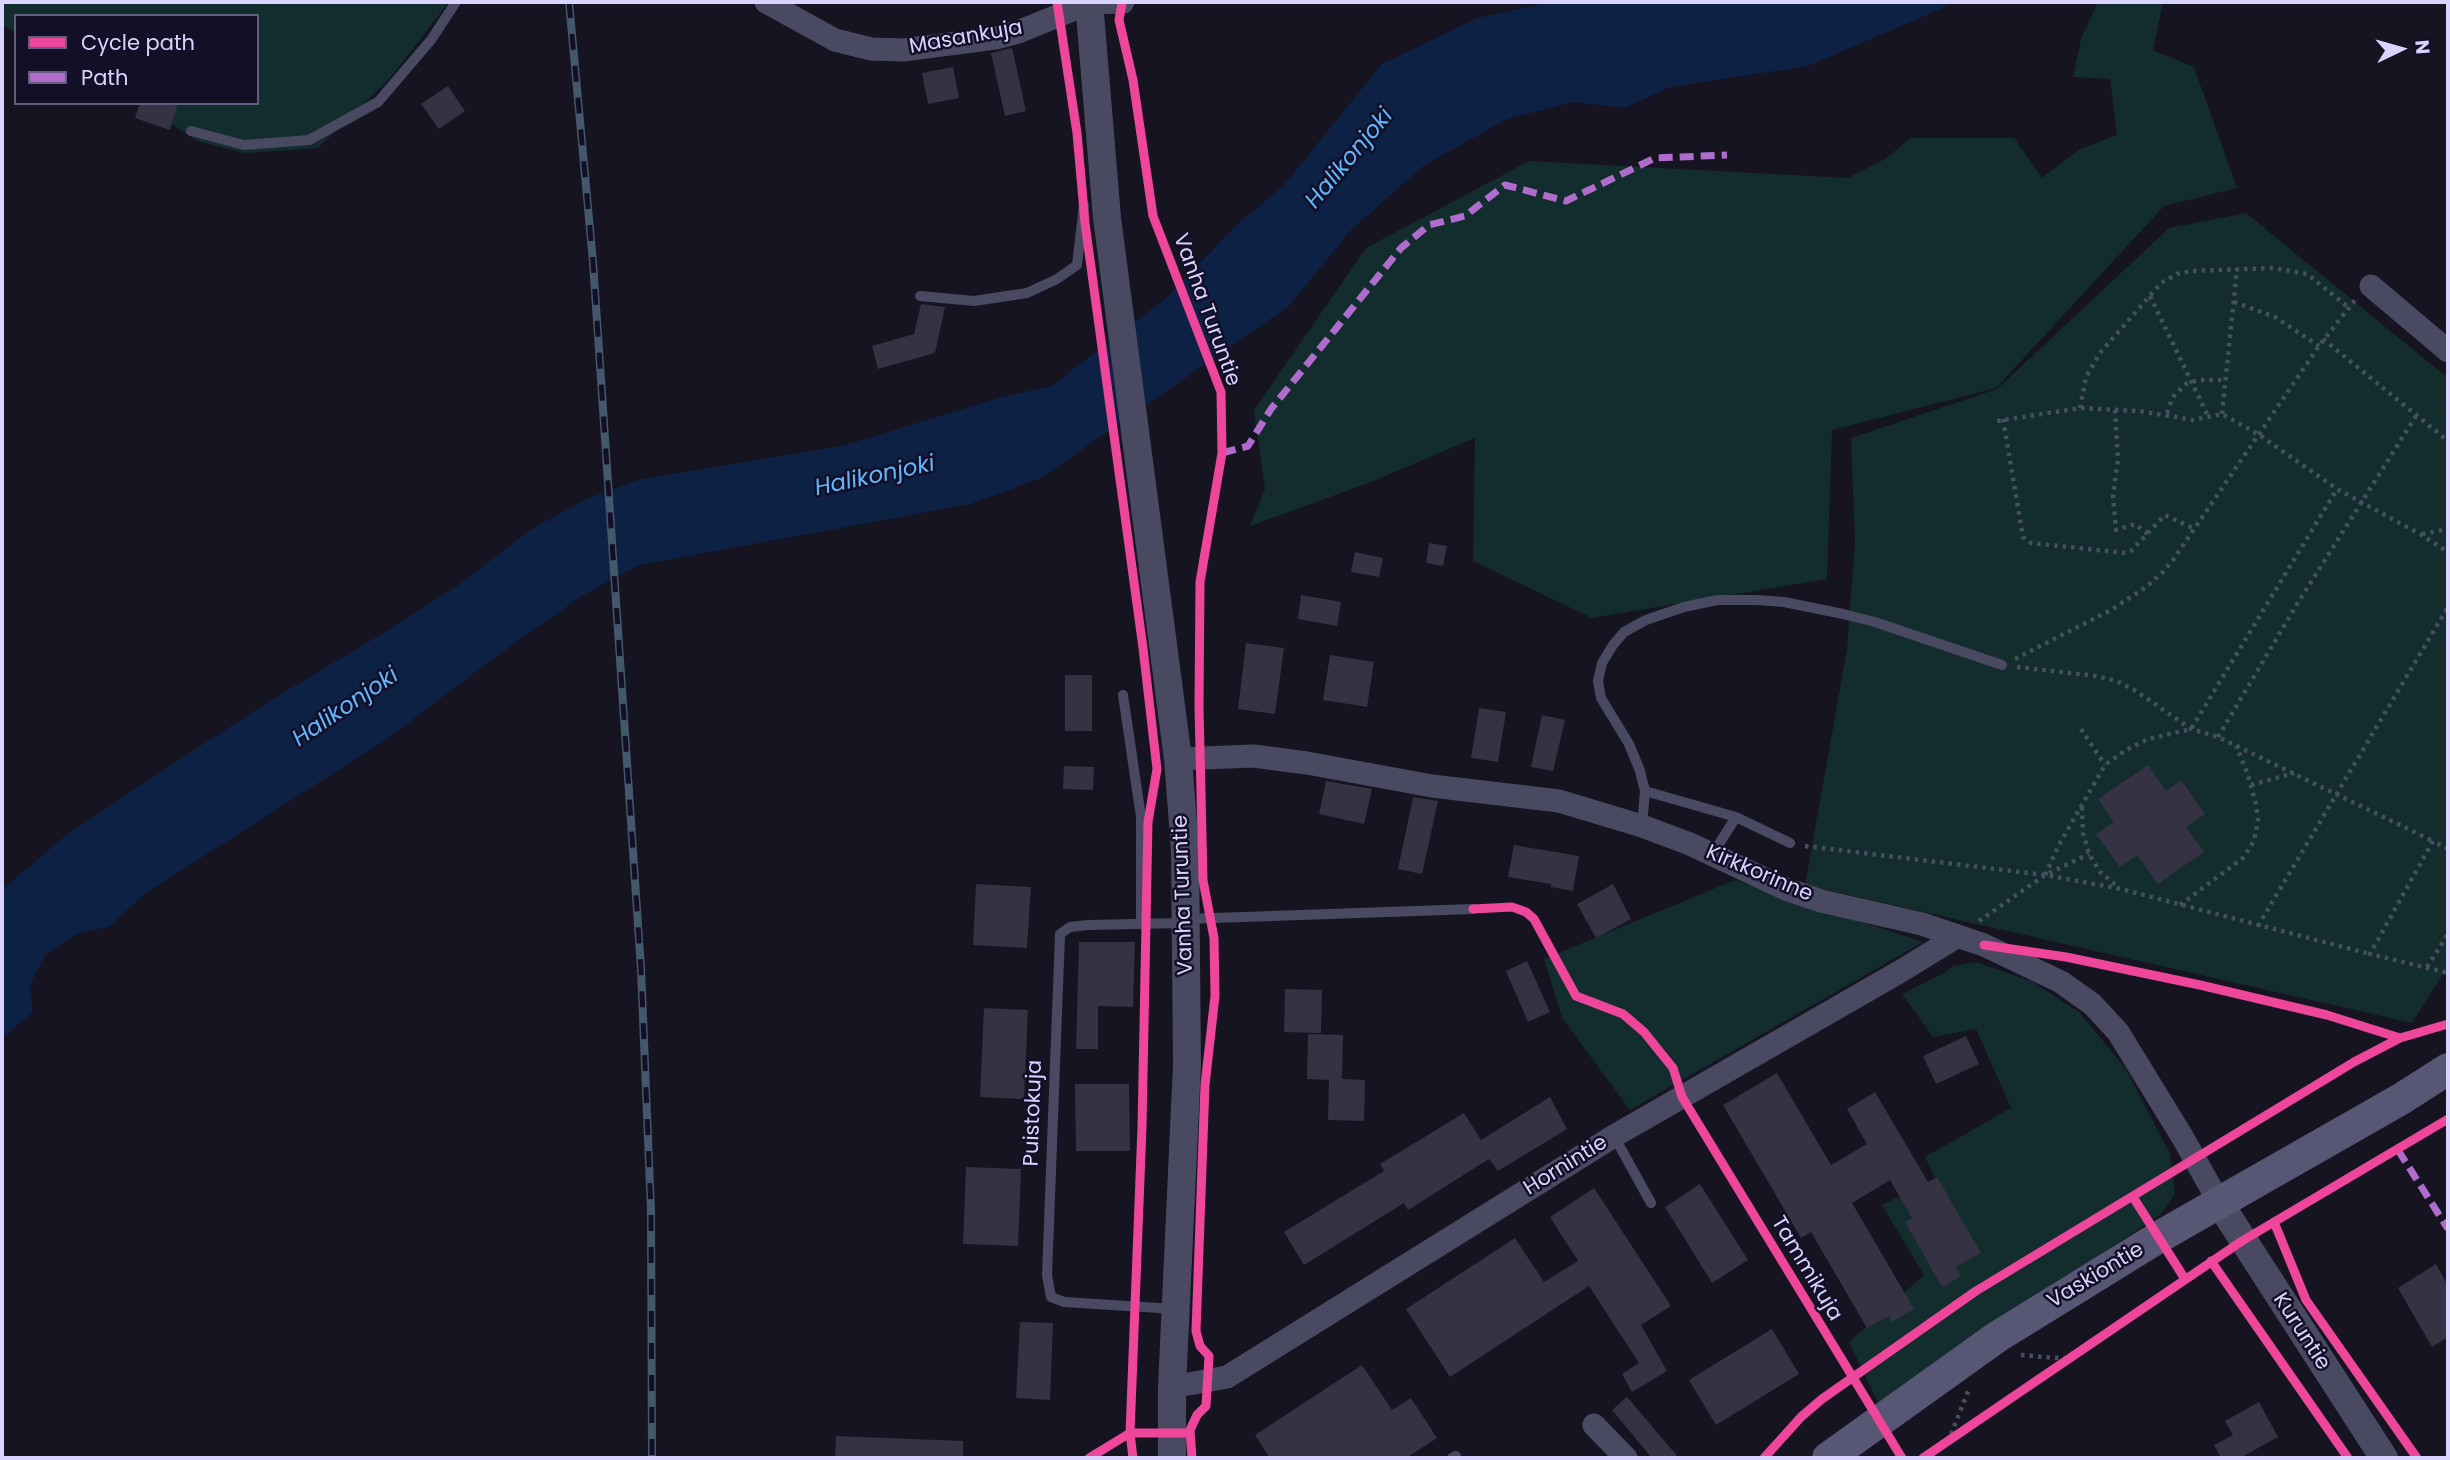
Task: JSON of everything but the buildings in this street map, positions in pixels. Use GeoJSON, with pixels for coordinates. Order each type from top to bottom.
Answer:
{"type":"FeatureCollection","features":[{"type":"Feature","properties":{"kind":"main road","name":"Vaskiontie"},"geometry":{"type":"LineString","coordinates":[[1828,1458],[1997,1337],[2159,1237],[2220,1204],[2448,1069]]}},
{"type":"Feature","properties":{"kind":"street","name":"Masankuja"},"geometry":{"type":"LineString","coordinates":[[766,2],[835,40],[871,49],[903,50],[995,38],[1041,23],[1089,2]]}},
{"type":"Feature","properties":{"kind":"street"},"geometry":{"type":"LineString","coordinates":[[1089,2],[1123,2]]}},
{"type":"Feature","properties":{"kind":"street","name":"Vanha Turuntie"},"geometry":{"type":"LineString","coordinates":[[1089,2],[1095,212],[1149,533],[1178,759],[1185,850],[1187,1065],[1172,1387],[1172,1458]]}},
{"type":"Feature","properties":{"kind":"street"},"geometry":{"type":"LineString","coordinates":[[2371,286],[2448,351]]}},
{"type":"Feature","properties":{"kind":"street","name":"Kirkkorinne"},"geometry":{"type":"LineString","coordinates":[[1178,759],[1253,756],[1307,762],[1432,786],[1559,801],[1642,826],[1786,889],[1821,901],[1966,931],[2061,982],[2092,1004],[2118,1032],[2220,1204]]}},
{"type":"Feature","properties":{"kind":"street","name":"Hornintie"},"geometry":{"type":"LineString","coordinates":[[1172,1387],[1227,1377],[1614,1136],[1966,931]]}},
{"type":"Feature","properties":{"kind":"street","name":"Kuruntie"},"geometry":{"type":"LineString","coordinates":[[2220,1204],[2384,1458]]}},
{"type":"Feature","properties":{"kind":"street"},"geometry":{"type":"LineString","coordinates":[[1594,1425],[1626,1458]]}},
{"type":"Feature","properties":{"kind":"lane"},"geometry":{"type":"LineString","coordinates":[[191,131],[244,145],[309,141],[379,102],[431,40],[456,2]]}},
{"type":"Feature","properties":{"kind":"lane"},"geometry":{"type":"LineString","coordinates":[[920,296],[974,301],[1027,293],[1057,279],[1077,265],[1095,212]]}},
{"type":"Feature","properties":{"kind":"lane"},"geometry":{"type":"LineString","coordinates":[[1642,826],[1646,791],[1632,751],[1601,698],[1598,681],[1602,663],[1618,638],[1658,615],[1717,600],[1784,602],[1875,622],[2002,665]]}},
{"type":"Feature","properties":{"kind":"lane"},"geometry":{"type":"LineString","coordinates":[[1123,695],[1141,817],[1141,925]]}},
{"type":"Feature","properties":{"kind":"lane"},"geometry":{"type":"LineString","coordinates":[[1646,791],[1736,817],[1790,843]]}},
{"type":"Feature","properties":{"kind":"lane"},"geometry":{"type":"LineString","coordinates":[[1712,855],[1736,817]]}},
{"type":"Feature","properties":{"kind":"lane","name":"Puistokuja"},"geometry":{"type":"LineString","coordinates":[[1175,1309],[1064,1302],[1051,1297],[1047,1275],[1060,934],[1070,927],[1473,909]]}},
{"type":"Feature","properties":{"kind":"lane"},"geometry":{"type":"LineString","coordinates":[[1614,1136],[1651,1203]]}},
{"type":"Feature","properties":{"kind":"path"},"geometry":{"type":"LineString","coordinates":[[2080,408],[2084,384],[2093,364],[2161,284],[2177,274],[2274,268],[2308,274],[2347,307]]}},
{"type":"Feature","properties":{"kind":"path"},"geometry":{"type":"LineString","coordinates":[[2222,414],[2237,269]]}},
{"type":"Feature","properties":{"kind":"path"},"geometry":{"type":"LineString","coordinates":[[2002,665],[2048,644],[2131,598],[2163,572],[2323,339],[2347,307],[2371,286]]}},
{"type":"Feature","properties":{"kind":"path"},"geometry":{"type":"LineString","coordinates":[[2150,296],[2208,416]]}},
{"type":"Feature","properties":{"kind":"path"},"geometry":{"type":"LineString","coordinates":[[2234,302],[2275,317],[2319,346]]}},
{"type":"Feature","properties":{"kind":"path"},"geometry":{"type":"LineString","coordinates":[[2323,339],[2448,441]]}},
{"type":"Feature","properties":{"kind":"path"},"geometry":{"type":"LineString","coordinates":[[2166,413],[2173,397],[2191,381],[2226,380]]}},
{"type":"Feature","properties":{"kind":"path"},"geometry":{"type":"LineString","coordinates":[[1997,421],[2080,408],[2162,413],[2193,420],[2222,414],[2258,434],[2361,504],[2420,534],[2448,552]]}},
{"type":"Feature","properties":{"kind":"path"},"geometry":{"type":"LineString","coordinates":[[2115,410],[2118,460],[2113,495],[2116,530],[2135,524],[2147,534]]}},
{"type":"Feature","properties":{"kind":"path"},"geometry":{"type":"LineString","coordinates":[[2218,737],[2292,612],[2416,416]]}},
{"type":"Feature","properties":{"kind":"path"},"geometry":{"type":"LineString","coordinates":[[2003,419],[2023,537],[2026,541],[2120,554],[2131,551],[2165,515],[2195,528]]}},
{"type":"Feature","properties":{"kind":"path"},"geometry":{"type":"LineString","coordinates":[[2045,875],[2105,765],[2126,750],[2148,740],[2191,729],[2337,489]]}},
{"type":"Feature","properties":{"kind":"path"},"geometry":{"type":"LineString","coordinates":[[2420,534],[2448,529]]}},
{"type":"Feature","properties":{"kind":"path"},"geometry":{"type":"LineString","coordinates":[[2258,926],[2448,607]]}},
{"type":"Feature","properties":{"kind":"path"},"geometry":{"type":"LineString","coordinates":[[2002,665],[2117,681],[2191,729],[2218,737],[2338,793],[2448,849]]}},
{"type":"Feature","properties":{"kind":"path"},"geometry":{"type":"LineString","coordinates":[[2081,729],[2105,765]]}},
{"type":"Feature","properties":{"kind":"path"},"geometry":{"type":"LineString","coordinates":[[2180,905],[2231,868],[2249,850],[2256,832],[2258,820],[2251,785],[2235,745]]}},
{"type":"Feature","properties":{"kind":"path"},"geometry":{"type":"LineString","coordinates":[[2251,785],[2294,773]]}},
{"type":"Feature","properties":{"kind":"path"},"geometry":{"type":"LineString","coordinates":[[2082,807],[2083,833],[2089,854],[2100,872],[2121,889]]}},
{"type":"Feature","properties":{"kind":"path"},"geometry":{"type":"LineString","coordinates":[[2370,954],[2432,841]]}},
{"type":"Feature","properties":{"kind":"path"},"geometry":{"type":"LineString","coordinates":[[1790,843],[2045,875],[2121,889],[2448,973]]}},
{"type":"Feature","properties":{"kind":"path"},"geometry":{"type":"LineString","coordinates":[[1966,931],[2045,875],[2089,854]]}},
{"type":"Feature","properties":{"kind":"path"},"geometry":{"type":"LineString","coordinates":[[2427,967],[2448,934]]}},
{"type":"Feature","properties":{"kind":"path"},"geometry":{"type":"LineString","coordinates":[[2058,1367],[2080,1352]]}},
{"type":"Feature","properties":{"kind":"path"},"geometry":{"type":"LineString","coordinates":[[2018,1355],[2069,1359]]}},
{"type":"Feature","properties":{"kind":"path"},"geometry":{"type":"LineString","coordinates":[[1944,1444],[1975,1380]]}},
{"type":"Feature","properties":{"kind":"path"},"geometry":{"type":"LineString","coordinates":[[1944,1444],[1959,1434]]}},
{"type":"Feature","properties":{"kind":"green space"},"geometry":{"type":"Polygon","coordinates":[[[2,2],[449,2],[390,78],[318,148],[245,153],[197,141],[145,105],[259,105],[259,14],[14,14],[14,31],[2,25],[2,2]]]}},
{"type":"Feature","properties":{"kind":"green space"},"geometry":{"type":"Polygon","coordinates":[[[2098,2],[2163,2],[2153,50],[2194,67],[2237,188],[2164,206],[1996,388],[1832,430],[1827,579],[1592,618],[1473,561],[1475,438],[1371,482],[1250,526],[1265,489],[1254,410],[1366,248],[1529,161],[1848,178],[1883,160],[1911,138],[2014,138],[2042,178],[2080,149],[2117,135],[2110,79],[2073,77],[2081,39],[2098,2]]]}},
{"type":"Feature","properties":{"kind":"green space"},"geometry":{"type":"Polygon","coordinates":[[[2246,213],[2448,378],[2448,966],[2412,1023],[1805,885],[1847,649],[1855,543],[1851,438],[1997,389],[2169,228],[2246,213]]]}},
{"type":"Feature","properties":{"kind":"green space"},"geometry":{"type":"Polygon","coordinates":[[[1735,880],[1923,942],[1630,1110],[1562,1018],[1544,959],[1735,880]]]}},
{"type":"Feature","properties":{"kind":"green space"},"geometry":{"type":"Polygon","coordinates":[[[1976,962],[2033,982],[2079,1012],[2126,1069],[2170,1154],[2175,1194],[2161,1214],[1879,1405],[1849,1342],[1924,1275],[1882,1205],[1935,1178],[1925,1157],[2011,1108],[1976,1029],[1933,1037],[1902,994],[1953,966],[1976,962]]]}},
{"type":"Feature","properties":{"kind":"water","name":"Halikonjoki"},"geometry":{"type":"Polygon","coordinates":[[[1551,2],[1952,2],[1808,66],[1670,87],[1625,108],[1574,102],[1507,119],[1423,166],[1350,231],[1289,306],[1041,478],[971,504],[639,565],[583,595],[487,663],[390,737],[146,893],[108,927],[78,933],[45,955],[30,985],[33,1012],[2,1038],[2,890],[64,837],[124,796],[271,700],[460,584],[530,530],[586,499],[638,480],[842,446],[999,398],[1051,386],[1164,300],[1240,222],[1284,185],[1382,64],[1477,18],[1551,2]]]}},
{"type":"Feature","properties":{"kind":"railway"},"geometry":{"type":"LineString","coordinates":[[569,2],[593,262],[641,969],[651,1211],[652,1458]]}},
{"type":"Feature","properties":{"kind":"marked path"},"geometry":{"type":"LineString","coordinates":[[1222,453],[1248,446],[1271,409],[1401,248],[1429,225],[1465,216],[1505,185],[1566,201],[1655,158],[1727,155]]}},
{"type":"Feature","properties":{"kind":"marked path"},"geometry":{"type":"LineString","coordinates":[[2398,1150],[2448,1229]]}},
{"type":"Feature","properties":{"kind":"cycle path"},"geometry":{"type":"LineString","coordinates":[[1057,2],[1077,133],[1085,223],[1157,769],[1148,822],[1142,1127],[1130,1433],[1133,1458]]}},
{"type":"Feature","properties":{"kind":"cycle path"},"geometry":{"type":"LineString","coordinates":[[1122,3],[1119,20],[1133,80],[1153,216],[1221,392],[1222,453],[1200,582],[1199,707],[1203,880],[1214,938],[1215,996],[1205,1085],[1196,1331],[1200,1346],[1209,1356],[1206,1406],[1197,1415],[1190,1430],[1192,1458]]}},
{"type":"Feature","properties":{"kind":"cycle path","name":"Tammikuja"},"geometry":{"type":"LineString","coordinates":[[1473,909],[1512,907],[1526,912],[1534,919],[1576,996],[1623,1014],[1644,1032],[1673,1068],[1682,1097],[1902,1458]]}},
{"type":"Feature","properties":{"kind":"cycle path"},"geometry":{"type":"LineString","coordinates":[[1984,945],[2066,957],[2200,985],[2327,1015],[2400,1038]]}},
{"type":"Feature","properties":{"kind":"cycle path"},"geometry":{"type":"LineString","coordinates":[[1764,1458],[1801,1417],[1822,1399],[1976,1291],[2354,1062],[2400,1038],[2448,1024]]}},
{"type":"Feature","properties":{"kind":"cycle path"},"geometry":{"type":"LineString","coordinates":[[1923,1458],[2242,1241],[2448,1119]]}},
{"type":"Feature","properties":{"kind":"cycle path"},"geometry":{"type":"LineString","coordinates":[[2133,1197],[2185,1279]]}},
{"type":"Feature","properties":{"kind":"cycle path"},"geometry":{"type":"LineString","coordinates":[[2274,1222],[2306,1300],[2417,1458]]}},
{"type":"Feature","properties":{"kind":"cycle path"},"geometry":{"type":"LineString","coordinates":[[2211,1261],[2348,1458]]}},
{"type":"Feature","properties":{"kind":"cycle path"},"geometry":{"type":"LineString","coordinates":[[1089,1458],[1130,1433],[1190,1433]]}}]}
